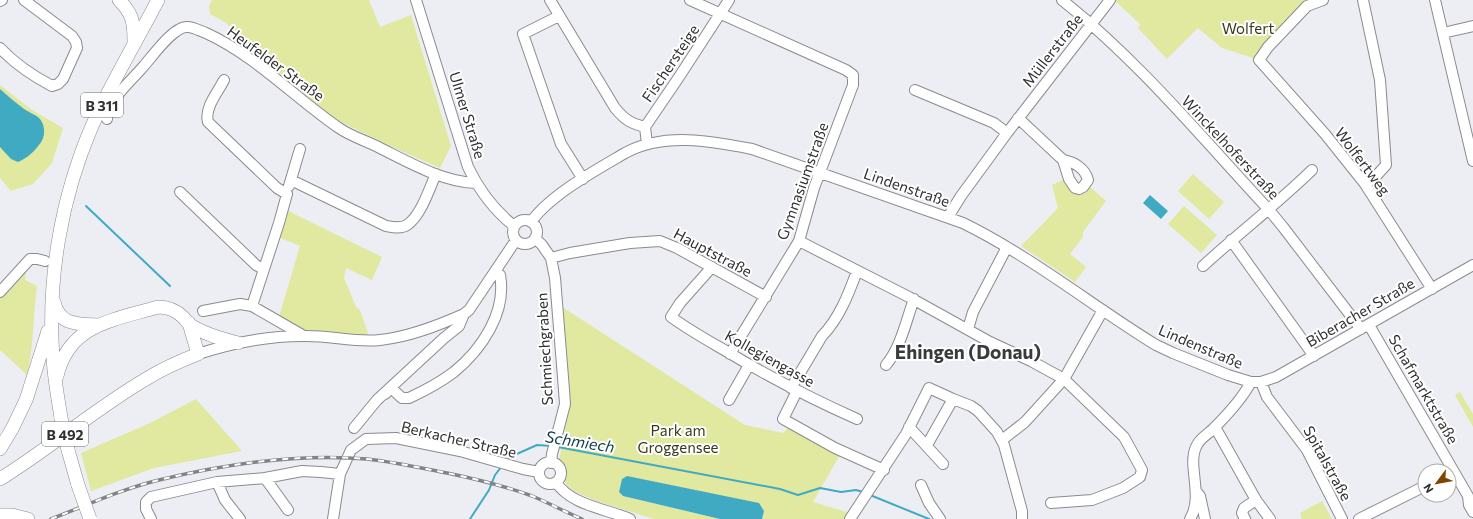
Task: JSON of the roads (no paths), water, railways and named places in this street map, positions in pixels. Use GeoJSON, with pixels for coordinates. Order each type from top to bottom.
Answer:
{"type":"FeatureCollection","features":[{"type":"Feature","properties":{"kind":"main road"},"geometry":{"type":"LineString","coordinates":[[118,0],[126,7],[131,16],[134,28],[134,44]]}},
{"type":"Feature","properties":{"kind":"main road"},"geometry":{"type":"LineString","coordinates":[[127,0],[134,0]]}},
{"type":"Feature","properties":{"kind":"main road","name":"B 311"},"geometry":{"type":"LineString","coordinates":[[90,519],[78,485],[61,418],[53,357],[52,294],[60,235],[76,168],[91,128],[107,93],[158,0]]}},
{"type":"Feature","properties":{"kind":"main road"},"geometry":{"type":"LineString","coordinates":[[52,294],[56,310],[60,316],[67,321],[77,324],[97,325],[165,307],[182,315],[189,323],[217,338],[238,343]]}},
{"type":"Feature","properties":{"kind":"main road"},"geometry":{"type":"LineString","coordinates":[[0,449],[26,400],[52,320]]}},
{"type":"Feature","properties":{"kind":"main road"},"geometry":{"type":"LineString","coordinates":[[189,323],[198,354]]}},
{"type":"Feature","properties":{"kind":"main road"},"geometry":{"type":"LineString","coordinates":[[56,384],[64,357],[71,346],[97,325]]}},
{"type":"Feature","properties":{"kind":"main road","name":"B 492"},"geometry":{"type":"LineString","coordinates":[[0,479],[17,469],[97,411],[136,385],[172,365],[198,354]]}},
{"type":"Feature","properties":{"kind":"main road"},"geometry":{"type":"LineString","coordinates":[[6,515],[28,519]]}},
{"type":"Feature","properties":{"kind":"street"},"geometry":{"type":"LineString","coordinates":[[0,48],[14,62],[37,78],[52,86],[58,84],[63,79],[77,48],[76,42],[72,36],[24,0]]}},
{"type":"Feature","properties":{"kind":"street","name":"Ulmer Straße"},"geometry":{"type":"LineString","coordinates":[[416,0],[468,167],[476,183],[491,204],[514,226]]}},
{"type":"Feature","properties":{"kind":"street"},"geometry":{"type":"LineString","coordinates":[[550,0],[604,91],[624,119],[633,124],[645,127],[647,144]]}},
{"type":"Feature","properties":{"kind":"street"},"geometry":{"type":"LineString","coordinates":[[690,0],[720,14]]}},
{"type":"Feature","properties":{"kind":"street","name":"Fischersteige"},"geometry":{"type":"LineString","coordinates":[[645,127],[729,0]]}},
{"type":"Feature","properties":{"kind":"street","name":"Winckelhoferstraße"},"geometry":{"type":"LineString","coordinates":[[1062,0],[1092,23],[1158,89],[1269,210],[1365,327]]}},
{"type":"Feature","properties":{"kind":"street","name":"Müllerstraße"},"geometry":{"type":"LineString","coordinates":[[948,217],[961,196],[1006,133],[1110,0]]}},
{"type":"Feature","properties":{"kind":"street","name":"Wolfertweg"},"geometry":{"type":"LineString","coordinates":[[1323,0],[1307,6],[1268,47],[1259,60],[1325,134],[1365,184],[1432,289]]}},
{"type":"Feature","properties":{"kind":"street"},"geometry":{"type":"LineString","coordinates":[[1363,0],[1380,80],[1386,165],[1377,175],[1365,184]]}},
{"type":"Feature","properties":{"kind":"street"},"geometry":{"type":"LineString","coordinates":[[1435,0],[1444,33],[1473,162]]}},
{"type":"Feature","properties":{"kind":"street","name":"Gymnasiumstraße"},"geometry":{"type":"LineString","coordinates":[[720,14],[846,70],[853,75],[853,85],[807,208],[799,241],[730,354]]}},
{"type":"Feature","properties":{"kind":"street"},"geometry":{"type":"LineString","coordinates":[[559,16],[523,34],[561,144],[583,179]]}},
{"type":"Feature","properties":{"kind":"street","name":"Heufelder Straße"},"geometry":{"type":"LineString","coordinates":[[107,119],[108,112],[115,99],[172,34],[180,28],[187,26],[218,39],[240,52],[340,129],[436,174],[462,182],[476,183]]}},
{"type":"Feature","properties":{"kind":"street"},"geometry":{"type":"LineString","coordinates":[[1444,33],[1473,26]]}},
{"type":"Feature","properties":{"kind":"street"},"geometry":{"type":"LineString","coordinates":[[224,80],[208,110],[206,116],[208,122],[277,188],[287,194]]}},
{"type":"Feature","properties":{"kind":"street"},"geometry":{"type":"LineString","coordinates":[[915,90],[994,123],[1006,133]]}},
{"type":"Feature","properties":{"kind":"street"},"geometry":{"type":"LineString","coordinates":[[1018,118],[1063,160]]}},
{"type":"Feature","properties":{"kind":"street","name":"Lindenstraße"},"geometry":{"type":"LineString","coordinates":[[531,222],[540,210],[548,203],[583,179],[634,148],[647,144],[690,140],[722,143],[752,149],[970,226],[1007,246],[1040,267],[1143,337],[1173,353],[1228,375],[1256,382]]}},
{"type":"Feature","properties":{"kind":"street"},"geometry":{"type":"LineString","coordinates":[[252,306],[279,223],[300,149]]}},
{"type":"Feature","properties":{"kind":"street"},"geometry":{"type":"LineString","coordinates":[[1203,266],[1231,240],[1269,210],[1312,170]]}},
{"type":"Feature","properties":{"kind":"street"},"geometry":{"type":"LineString","coordinates":[[291,180],[386,226],[395,228],[406,226],[417,216],[436,174]]}},
{"type":"Feature","properties":{"kind":"street"},"geometry":{"type":"LineString","coordinates":[[180,192],[256,265],[263,269]]}},
{"type":"Feature","properties":{"kind":"street"},"geometry":{"type":"LineString","coordinates":[[521,220],[531,222],[536,229],[532,241],[524,244],[516,240],[513,233],[514,226],[521,220]]}},
{"type":"Feature","properties":{"kind":"street","name":"Schmiechgraben"},"geometry":{"type":"LineString","coordinates":[[534,238],[542,245],[551,258],[555,278],[565,404],[552,458]]}},
{"type":"Feature","properties":{"kind":"street"},"geometry":{"type":"LineString","coordinates":[[198,354],[238,343],[274,338],[304,336],[380,340],[424,330],[464,314],[469,310],[496,272],[516,240]]}},
{"type":"Feature","properties":{"kind":"street"},"geometry":{"type":"LineString","coordinates":[[1231,240],[1314,356]]}},
{"type":"Feature","properties":{"kind":"street","name":"Hauptstraße"},"geometry":{"type":"LineString","coordinates":[[551,258],[570,253],[630,243],[660,241],[677,248],[766,297]]}},
{"type":"Feature","properties":{"kind":"street"},"geometry":{"type":"LineString","coordinates":[[799,241],[914,299],[990,342],[1031,361],[1064,379],[1124,437],[1142,470],[1140,477],[1123,488],[1094,499],[1051,503]]}},
{"type":"Feature","properties":{"kind":"street"},"geometry":{"type":"LineString","coordinates":[[968,329],[975,309],[1007,246]]}},
{"type":"Feature","properties":{"kind":"street"},"geometry":{"type":"LineString","coordinates":[[0,292],[30,259],[45,261]]}},
{"type":"Feature","properties":{"kind":"street","name":"Biberacher Straße"},"geometry":{"type":"LineString","coordinates":[[1256,382],[1276,377],[1473,265]]}},
{"type":"Feature","properties":{"kind":"street","name":"Kollegiengasse"},"geometry":{"type":"LineString","coordinates":[[712,267],[680,303],[671,317],[686,328],[749,365],[818,402],[857,419]]}},
{"type":"Feature","properties":{"kind":"street"},"geometry":{"type":"LineString","coordinates":[[858,271],[846,300],[827,331],[822,336],[794,389],[783,419],[835,448],[884,470]]}},
{"type":"Feature","properties":{"kind":"street"},"geometry":{"type":"LineString","coordinates":[[385,394],[391,388],[402,398],[409,398],[454,372],[475,350],[489,330],[501,300],[502,283],[500,275],[496,272]]}},
{"type":"Feature","properties":{"kind":"street"},"geometry":{"type":"LineString","coordinates":[[886,365],[892,358],[914,299]]}},
{"type":"Feature","properties":{"kind":"street"},"geometry":{"type":"LineString","coordinates":[[203,310],[240,304],[252,306],[304,336]]}},
{"type":"Feature","properties":{"kind":"street"},"geometry":{"type":"LineString","coordinates":[[1002,440],[1025,422],[1064,379],[1103,310]]}},
{"type":"Feature","properties":{"kind":"street"},"geometry":{"type":"LineString","coordinates":[[354,428],[377,400],[459,326],[464,314]]}},
{"type":"Feature","properties":{"kind":"street","name":"Schafmarktstraße"},"geometry":{"type":"LineString","coordinates":[[1365,327],[1446,463]]}},
{"type":"Feature","properties":{"kind":"street"},"geometry":{"type":"LineString","coordinates":[[729,400],[749,365]]}},
{"type":"Feature","properties":{"kind":"street"},"geometry":{"type":"LineString","coordinates":[[1190,519],[1194,507],[1196,491],[1193,459],[1195,447],[1256,382]]}},
{"type":"Feature","properties":{"kind":"street","name":"Spitalstraße"},"geometry":{"type":"LineString","coordinates":[[1256,382],[1307,450],[1342,519]]}},
{"type":"Feature","properties":{"kind":"street"},"geometry":{"type":"LineString","coordinates":[[850,519],[884,470],[909,427],[929,388],[953,400],[968,404],[978,411],[1002,440],[1024,518]]}},
{"type":"Feature","properties":{"kind":"street"},"geometry":{"type":"LineString","coordinates":[[926,445],[953,400]]}},
{"type":"Feature","properties":{"kind":"street"},"geometry":{"type":"LineString","coordinates":[[909,427],[943,464]]}},
{"type":"Feature","properties":{"kind":"street"},"geometry":{"type":"LineString","coordinates":[[1215,427],[1256,500],[1270,519]]}},
{"type":"Feature","properties":{"kind":"street","name":"Berkacher Straße"},"geometry":{"type":"LineString","coordinates":[[333,519],[340,474],[351,450],[366,440],[396,438],[460,451],[515,467],[539,472]]}},
{"type":"Feature","properties":{"kind":"street"},"geometry":{"type":"LineString","coordinates":[[552,458],[559,467],[560,478],[556,482],[550,484],[546,483],[540,478],[539,472],[542,465],[552,458]]}},
{"type":"Feature","properties":{"kind":"street"},"geometry":{"type":"LineString","coordinates":[[151,519],[146,509],[146,502],[151,497],[217,482],[265,478],[302,472],[340,474]]}},
{"type":"Feature","properties":{"kind":"street"},"geometry":{"type":"LineString","coordinates":[[265,478],[288,510]]}},
{"type":"Feature","properties":{"kind":"street","name":"Schafmarktstraße"},"geometry":{"type":"LineString","coordinates":[[1457,480],[1468,496],[1469,505],[1473,512]]}},
{"type":"Feature","properties":{"kind":"street"},"geometry":{"type":"LineString","coordinates":[[217,482],[225,500],[240,519]]}},
{"type":"Feature","properties":{"kind":"street"},"geometry":{"type":"LineString","coordinates":[[556,482],[560,489],[576,500],[630,519]]}},
{"type":"Feature","properties":{"kind":"street"},"geometry":{"type":"LineString","coordinates":[[921,485],[929,503],[940,519]]}},
{"type":"Feature","properties":{"kind":"street"},"geometry":{"type":"LineString","coordinates":[[1359,519],[1417,490]]}},
{"type":"Feature","properties":{"kind":"street"},"geometry":{"type":"LineString","coordinates":[[1196,491],[1200,496],[1205,519]]}},
{"type":"Feature","properties":{"kind":"street"},"geometry":{"type":"LineString","coordinates":[[1245,519],[1242,513],[1244,508],[1256,500]]}},
{"type":"Feature","properties":{"kind":"water"},"geometry":{"type":"Polygon","coordinates":[[[0,89],[24,109],[38,117],[43,123],[44,127],[43,138],[39,145],[30,155],[18,162],[11,159],[0,147],[0,89]]]}},
{"type":"Feature","properties":{"kind":"water"},"geometry":{"type":"Polygon","coordinates":[[[1150,195],[1168,211],[1161,219],[1143,203],[1150,195]]]}},
{"type":"Feature","properties":{"kind":"water"},"geometry":{"type":"Polygon","coordinates":[[[627,476],[759,503],[764,511],[762,519],[720,519],[623,496],[619,492],[622,479],[627,476]]]}},
{"type":"Feature","properties":{"kind":"waterway"},"geometry":{"type":"LineString","coordinates":[[86,206],[170,286]]}},
{"type":"Feature","properties":{"kind":"waterway","name":"Schmiech"},"geometry":{"type":"LineString","coordinates":[[507,461],[510,457],[537,445],[552,446]]}},
{"type":"Feature","properties":{"kind":"waterway","name":"Schmiech"},"geometry":{"type":"LineString","coordinates":[[558,447],[780,489],[798,495],[820,488],[841,492],[856,490],[863,492]]}},
{"type":"Feature","properties":{"kind":"waterway","name":"Schmiech"},"geometry":{"type":"LineString","coordinates":[[470,519],[489,490],[495,475],[502,466]]}},
{"type":"Feature","properties":{"kind":"waterway","name":"Schmiech"},"geometry":{"type":"LineString","coordinates":[[870,495],[929,519]]}},
{"type":"Feature","properties":{"kind":"railway"},"geometry":{"type":"LineString","coordinates":[[51,519],[118,493],[184,474],[262,461],[315,458],[377,460],[469,478],[532,496],[582,519]]}},
{"type":"Feature","properties":{"kind":"district","name":"Ehingen (Donau)"},"geometry":{"type":"Point","coordinates":[968,351]}},
{"type":"Feature","properties":{"kind":"park label","name":"Wolfert"},"geometry":{"type":"Point","coordinates":[1248,28]}},
{"type":"Feature","properties":{"kind":"park label","name":"Park am Groggensee"},"geometry":{"type":"Point","coordinates":[678,438]}}]}
